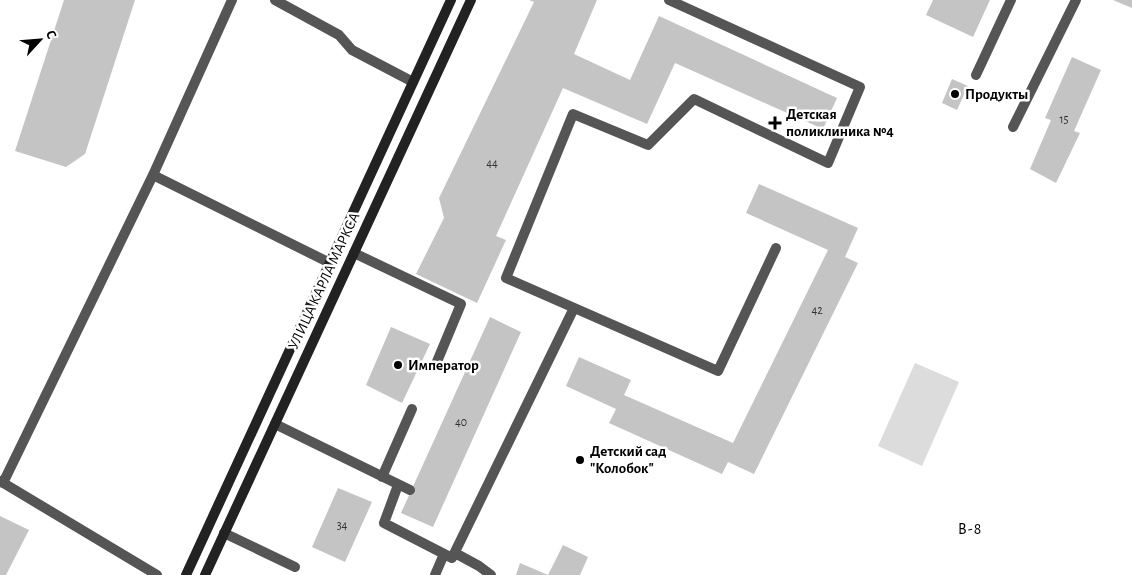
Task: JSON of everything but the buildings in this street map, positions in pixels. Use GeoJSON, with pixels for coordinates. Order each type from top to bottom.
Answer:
{"type":"FeatureCollection","features":[{"type":"Feature","properties":{"kind":"street","name":"УЛИЦА КАРЛА МАРКСА"},"geometry":{"type":"LineString","coordinates":[[186,575],[451,0]]}},
{"type":"Feature","properties":{"kind":"street","name":"УЛИЦА КАРЛА МАРКСА"},"geometry":{"type":"LineString","coordinates":[[205,575],[470,0]]}},
{"type":"Feature","properties":{"kind":"lane"},"geometry":{"type":"LineString","coordinates":[[157,575],[2,482],[153,175],[232,0]]}},
{"type":"Feature","properties":{"kind":"lane"},"geometry":{"type":"LineString","coordinates":[[275,0],[338,35],[352,50],[413,82]]}},
{"type":"Feature","properties":{"kind":"lane"},"geometry":{"type":"LineString","coordinates":[[669,0],[860,86],[828,163],[694,99],[648,146],[573,114],[506,278],[718,371],[776,248]]}},
{"type":"Feature","properties":{"kind":"lane"},"geometry":{"type":"LineString","coordinates":[[976,75],[1011,0]]}},
{"type":"Feature","properties":{"kind":"lane"},"geometry":{"type":"LineString","coordinates":[[1012,127],[1076,0]]}},
{"type":"Feature","properties":{"kind":"lane"},"geometry":{"type":"LineString","coordinates":[[153,175],[330,263]]}},
{"type":"Feature","properties":{"kind":"lane"},"geometry":{"type":"LineString","coordinates":[[354,252],[460,304],[436,364]]}},
{"type":"Feature","properties":{"kind":"lane"},"geometry":{"type":"LineString","coordinates":[[398,485],[384,523],[452,558],[574,308]]}},
{"type":"Feature","properties":{"kind":"lane"},"geometry":{"type":"LineString","coordinates":[[382,477],[412,409]]}},
{"type":"Feature","properties":{"kind":"lane"},"geometry":{"type":"LineString","coordinates":[[275,424],[410,490]]}},
{"type":"Feature","properties":{"kind":"lane"},"geometry":{"type":"LineString","coordinates":[[224,533],[295,567]]}},
{"type":"Feature","properties":{"kind":"lane"},"geometry":{"type":"LineString","coordinates":[[455,553],[491,575]]}},
{"type":"Feature","properties":{"kind":"lane"},"geometry":{"type":"LineString","coordinates":[[435,575],[444,554]]}},
{"type":"Feature","properties":{"kind":"shaded area"},"geometry":{"type":"Polygon","coordinates":[[[915,363],[959,382],[922,466],[878,446],[915,363]]]}},
{"type":"Feature","properties":{"kind":"place","name":"Продукты"},"geometry":{"type":"Point","coordinates":[955,94]}},
{"type":"Feature","properties":{"kind":"place","name":"Детская поликлиника №4"},"geometry":{"type":"Point","coordinates":[775,123]}},
{"type":"Feature","properties":{"kind":"place","name":"Император"},"geometry":{"type":"Point","coordinates":[398,365]}},
{"type":"Feature","properties":{"kind":"place","name":"Детский сад \"Колобок\""},"geometry":{"type":"Point","coordinates":[580,460]}},
{"type":"Feature","properties":{"kind":"district","name":"В-8"},"geometry":{"type":"Point","coordinates":[970,529]}}]}
